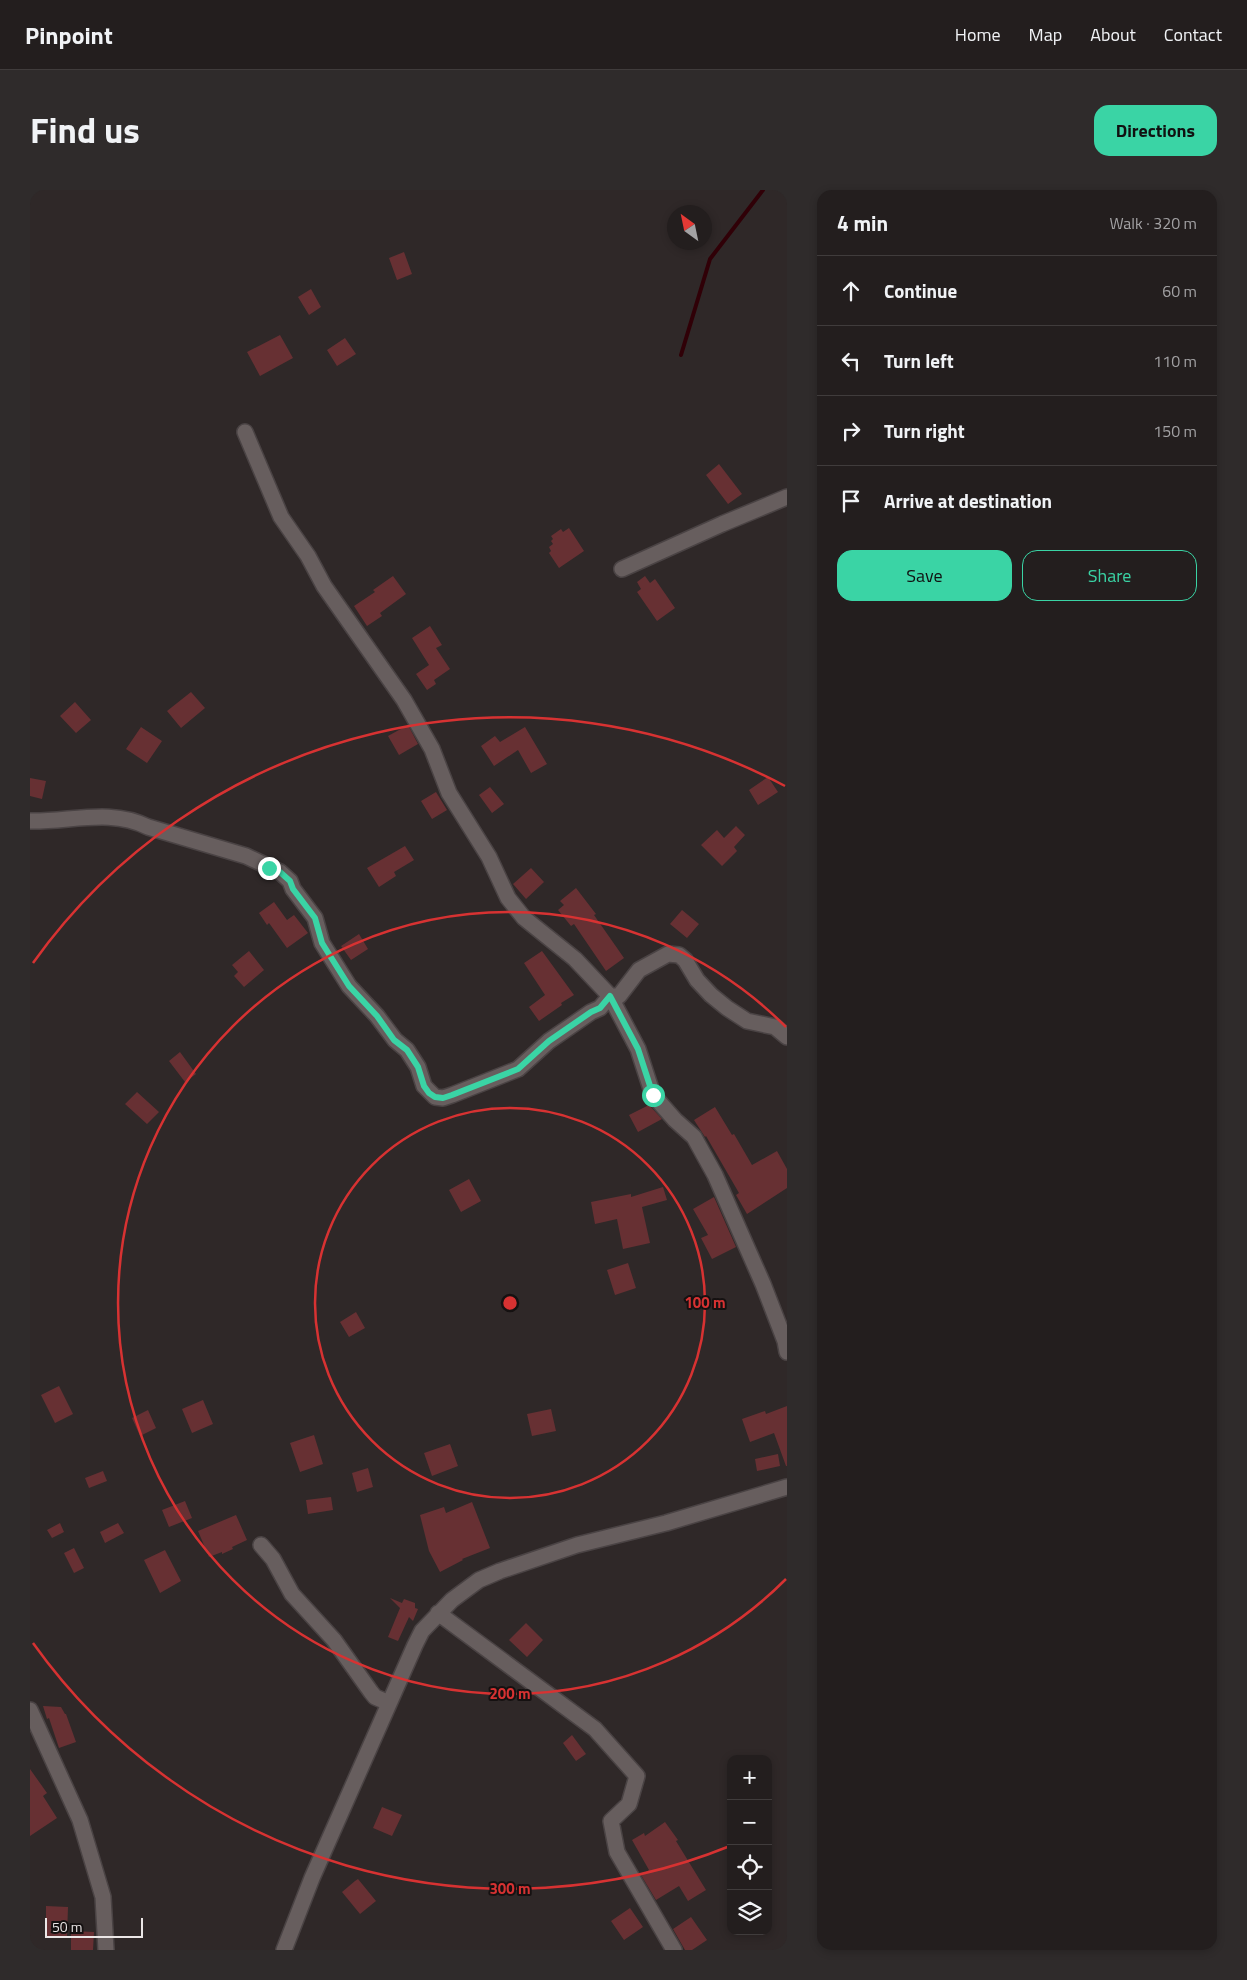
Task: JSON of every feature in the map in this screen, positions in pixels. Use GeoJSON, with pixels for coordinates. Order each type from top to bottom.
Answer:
{"type":"FeatureCollection","features":[{"type":"Feature","properties":{"kind":"street"},"geometry":{"type":"LineString","coordinates":[[246,432],[281,517],[308,556],[324,586],[404,700],[432,749],[449,793],[489,857],[508,898],[524,918],[575,959],[610,996],[638,1049],[653,1095],[675,1120],[694,1137],[715,1175],[763,1284],[785,1341],[787,1352]]}},
{"type":"Feature","properties":{"kind":"street"},"geometry":{"type":"LineString","coordinates":[[622,569],[787,497]]}},
{"type":"Feature","properties":{"kind":"street"},"geometry":{"type":"LineString","coordinates":[[30,822],[82,818],[119,818],[246,856],[280,872],[290,881],[293,889],[315,918],[322,943],[349,986],[377,1016],[394,1040],[407,1050],[418,1067],[424,1086],[435,1097],[443,1098],[452,1095],[518,1069],[549,1041],[591,1012],[600,1008],[610,996]]}},
{"type":"Feature","properties":{"kind":"street"},"geometry":{"type":"LineString","coordinates":[[610,996],[619,996],[639,970],[662,956],[668,954],[679,955],[685,960],[697,980],[727,1008],[747,1021],[774,1028],[787,1037]]}},
{"type":"Feature","properties":{"kind":"street"},"geometry":{"type":"LineString","coordinates":[[284,1950],[312,1878],[422,1631],[452,1600],[479,1580],[577,1545],[666,1523],[787,1487]]}},
{"type":"Feature","properties":{"kind":"street"},"geometry":{"type":"LineString","coordinates":[[261,1545],[272,1559],[300,1606],[334,1640],[371,1692],[389,1703]]}},
{"type":"Feature","properties":{"kind":"street"},"geometry":{"type":"LineString","coordinates":[[438,1613],[595,1729],[637,1776],[629,1804],[611,1821],[617,1852],[674,1950]]}},
{"type":"Feature","properties":{"kind":"street"},"geometry":{"type":"LineString","coordinates":[[30,1710],[80,1820],[103,1897],[106,1950]]}},
{"type":"Feature","properties":{"kind":"building"},"geometry":{"type":"Polygon","coordinates":[[[404,252],[412,274],[397,280],[389,258],[404,252]]]}},
{"type":"Feature","properties":{"kind":"building"},"geometry":{"type":"Polygon","coordinates":[[[311,289],[321,307],[309,315],[298,297],[311,289]]]}},
{"type":"Feature","properties":{"kind":"building"},"geometry":{"type":"Polygon","coordinates":[[[280,335],[293,358],[260,376],[247,352],[280,335]]]}},
{"type":"Feature","properties":{"kind":"building"},"geometry":{"type":"Polygon","coordinates":[[[345,338],[356,354],[337,366],[327,350],[345,338]]]}},
{"type":"Feature","properties":{"kind":"building"},"geometry":{"type":"Polygon","coordinates":[[[719,464],[742,494],[728,504],[706,475],[719,464]]]}},
{"type":"Feature","properties":{"kind":"building"},"geometry":{"type":"Polygon","coordinates":[[[569,528],[584,551],[559,568],[549,553],[551,551],[549,547],[553,544],[551,536],[561,529],[563,532],[569,528]]]}},
{"type":"Feature","properties":{"kind":"building"},"geometry":{"type":"Polygon","coordinates":[[[393,576],[406,594],[380,613],[382,616],[367,626],[354,606],[375,592],[373,590],[393,576]]]}},
{"type":"Feature","properties":{"kind":"building"},"geometry":{"type":"Polygon","coordinates":[[[645,576],[650,583],[655,579],[675,608],[657,621],[637,592],[641,589],[637,582],[645,576]]]}},
{"type":"Feature","properties":{"kind":"building"},"geometry":{"type":"Polygon","coordinates":[[[430,626],[442,645],[436,648],[450,669],[434,680],[436,684],[427,690],[416,674],[429,665],[412,638],[430,626]]]}},
{"type":"Feature","properties":{"kind":"building"},"geometry":{"type":"Polygon","coordinates":[[[191,692],[205,708],[181,728],[167,711],[191,692]]]}},
{"type":"Feature","properties":{"kind":"building"},"geometry":{"type":"Polygon","coordinates":[[[75,702],[91,720],[76,733],[60,716],[75,702]]]}},
{"type":"Feature","properties":{"kind":"building"},"geometry":{"type":"Polygon","coordinates":[[[408,725],[418,744],[399,755],[388,736],[408,725]]]}},
{"type":"Feature","properties":{"kind":"building"},"geometry":{"type":"Polygon","coordinates":[[[141,727],[162,741],[147,763],[126,749],[141,727]]]}},
{"type":"Feature","properties":{"kind":"building"},"geometry":{"type":"Polygon","coordinates":[[[525,727],[547,764],[531,773],[518,750],[494,766],[481,746],[495,736],[500,742],[525,727]]]}},
{"type":"Feature","properties":{"kind":"building"},"geometry":{"type":"Polygon","coordinates":[[[768,777],[778,792],[758,805],[749,790],[768,777]]]}},
{"type":"Feature","properties":{"kind":"building"},"geometry":{"type":"Polygon","coordinates":[[[30,778],[46,781],[42,799],[30,796],[30,778]]]}},
{"type":"Feature","properties":{"kind":"building"},"geometry":{"type":"Polygon","coordinates":[[[490,787],[504,804],[492,813],[479,795],[490,787]]]}},
{"type":"Feature","properties":{"kind":"building"},"geometry":{"type":"Polygon","coordinates":[[[436,792],[447,810],[432,819],[421,801],[436,792]]]}},
{"type":"Feature","properties":{"kind":"building"},"geometry":{"type":"Polygon","coordinates":[[[736,826],[745,835],[734,847],[737,851],[722,866],[701,845],[717,830],[724,838],[736,826]]]}},
{"type":"Feature","properties":{"kind":"building"},"geometry":{"type":"Polygon","coordinates":[[[405,846],[414,860],[394,872],[396,876],[379,887],[367,868],[405,846]]]}},
{"type":"Feature","properties":{"kind":"building"},"geometry":{"type":"Polygon","coordinates":[[[531,868],[544,882],[526,899],[513,884],[531,868]]]}},
{"type":"Feature","properties":{"kind":"building"},"geometry":{"type":"Polygon","coordinates":[[[576,888],[596,914],[594,915],[624,958],[606,971],[574,924],[571,926],[558,910],[564,905],[560,901],[576,888]]]}},
{"type":"Feature","properties":{"kind":"building"},"geometry":{"type":"Polygon","coordinates":[[[274,902],[287,920],[294,915],[308,933],[287,948],[269,923],[267,925],[259,913],[274,902]]]}},
{"type":"Feature","properties":{"kind":"building"},"geometry":{"type":"Polygon","coordinates":[[[682,910],[699,924],[687,938],[670,924],[682,910]]]}},
{"type":"Feature","properties":{"kind":"building"},"geometry":{"type":"Polygon","coordinates":[[[359,934],[368,949],[351,960],[341,946],[359,934]]]}},
{"type":"Feature","properties":{"kind":"building"},"geometry":{"type":"Polygon","coordinates":[[[249,951],[264,970],[244,987],[234,976],[238,972],[232,965],[249,951]]]}},
{"type":"Feature","properties":{"kind":"building"},"geometry":{"type":"Polygon","coordinates":[[[542,951],[574,995],[539,1021],[529,1007],[545,995],[524,963],[542,951]]]}},
{"type":"Feature","properties":{"kind":"building"},"geometry":{"type":"Polygon","coordinates":[[[180,1052],[196,1074],[185,1082],[169,1061],[180,1052]]]}},
{"type":"Feature","properties":{"kind":"building"},"geometry":{"type":"Polygon","coordinates":[[[137,1092],[159,1112],[147,1124],[125,1104],[137,1092]]]}},
{"type":"Feature","properties":{"kind":"building"},"geometry":{"type":"Polygon","coordinates":[[[649,1105],[662,1119],[638,1132],[629,1115],[649,1105]]]}},
{"type":"Feature","properties":{"kind":"building"},"geometry":{"type":"Polygon","coordinates":[[[715,1107],[752,1165],[777,1151],[787,1169],[787,1188],[747,1214],[736,1195],[739,1193],[706,1136],[694,1120],[715,1107]]]}},
{"type":"Feature","properties":{"kind":"building"},"geometry":{"type":"Polygon","coordinates":[[[469,1179],[481,1201],[461,1212],[449,1190],[469,1179]]]}},
{"type":"Feature","properties":{"kind":"building"},"geometry":{"type":"Polygon","coordinates":[[[663,1187],[667,1200],[642,1207],[650,1243],[623,1249],[617,1219],[595,1224],[591,1202],[631,1194],[631,1197],[663,1187]]]}},
{"type":"Feature","properties":{"kind":"building"},"geometry":{"type":"Polygon","coordinates":[[[714,1197],[736,1247],[712,1259],[701,1238],[708,1235],[693,1209],[714,1197]]]}},
{"type":"Feature","properties":{"kind":"building"},"geometry":{"type":"Polygon","coordinates":[[[628,1263],[636,1288],[615,1295],[607,1270],[628,1263]]]}},
{"type":"Feature","properties":{"kind":"building"},"geometry":{"type":"Polygon","coordinates":[[[356,1312],[365,1328],[349,1337],[340,1322],[356,1312]]]}},
{"type":"Feature","properties":{"kind":"building"},"geometry":{"type":"Polygon","coordinates":[[[59,1386],[73,1414],[55,1423],[41,1395],[59,1386]]]}},
{"type":"Feature","properties":{"kind":"building"},"geometry":{"type":"Polygon","coordinates":[[[203,1400],[213,1424],[192,1433],[182,1409],[203,1400]]]}},
{"type":"Feature","properties":{"kind":"building"},"geometry":{"type":"Polygon","coordinates":[[[787,1406],[786,1466],[774,1433],[750,1442],[742,1419],[765,1411],[766,1414],[787,1406]]]}},
{"type":"Feature","properties":{"kind":"building"},"geometry":{"type":"Polygon","coordinates":[[[551,1409],[556,1431],[532,1436],[527,1414],[551,1409]]]}},
{"type":"Feature","properties":{"kind":"building"},"geometry":{"type":"Polygon","coordinates":[[[148,1410],[156,1428],[140,1436],[132,1418],[148,1410]]]}},
{"type":"Feature","properties":{"kind":"building"},"geometry":{"type":"Polygon","coordinates":[[[314,1435],[323,1464],[300,1472],[290,1443],[314,1435]]]}},
{"type":"Feature","properties":{"kind":"building"},"geometry":{"type":"Polygon","coordinates":[[[450,1444],[458,1466],[432,1476],[424,1453],[450,1444]]]}},
{"type":"Feature","properties":{"kind":"building"},"geometry":{"type":"Polygon","coordinates":[[[778,1454],[780,1466],[757,1471],[755,1459],[778,1454]]]}},
{"type":"Feature","properties":{"kind":"building"},"geometry":{"type":"Polygon","coordinates":[[[368,1468],[373,1487],[357,1492],[352,1473],[368,1468]]]}},
{"type":"Feature","properties":{"kind":"building"},"geometry":{"type":"Polygon","coordinates":[[[103,1471],[107,1481],[89,1488],[85,1478],[103,1471]]]}},
{"type":"Feature","properties":{"kind":"building"},"geometry":{"type":"Polygon","coordinates":[[[331,1497],[333,1510],[308,1514],[306,1500],[331,1497]]]}},
{"type":"Feature","properties":{"kind":"building"},"geometry":{"type":"Polygon","coordinates":[[[185,1501],[192,1518],[169,1527],[162,1510],[185,1501]]]}},
{"type":"Feature","properties":{"kind":"building"},"geometry":{"type":"Polygon","coordinates":[[[472,1502],[490,1548],[462,1559],[440,1572],[429,1551],[420,1515],[444,1507],[446,1513],[472,1502]]]}},
{"type":"Feature","properties":{"kind":"building"},"geometry":{"type":"Polygon","coordinates":[[[236,1515],[247,1540],[222,1554],[222,1552],[209,1557],[198,1531],[236,1515]]]}},
{"type":"Feature","properties":{"kind":"building"},"geometry":{"type":"Polygon","coordinates":[[[60,1523],[64,1532],[52,1538],[47,1530],[60,1523]]]}},
{"type":"Feature","properties":{"kind":"building"},"geometry":{"type":"Polygon","coordinates":[[[118,1523],[124,1533],[105,1543],[100,1532],[118,1523]]]}},
{"type":"Feature","properties":{"kind":"building"},"geometry":{"type":"Polygon","coordinates":[[[74,1548],[84,1568],[74,1573],[64,1553],[74,1548]]]}},
{"type":"Feature","properties":{"kind":"building"},"geometry":{"type":"Polygon","coordinates":[[[165,1550],[181,1581],[160,1593],[144,1560],[165,1550]]]}},
{"type":"Feature","properties":{"kind":"building"},"geometry":{"type":"Polygon","coordinates":[[[390,1598],[402,1603],[404,1599],[415,1603],[415,1608],[418,1609],[413,1621],[409,1617],[398,1641],[388,1637],[400,1608],[390,1598]]]}},
{"type":"Feature","properties":{"kind":"building"},"geometry":{"type":"Polygon","coordinates":[[[526,1623],[543,1640],[527,1657],[509,1640],[526,1623]]]}},
{"type":"Feature","properties":{"kind":"building"},"geometry":{"type":"Polygon","coordinates":[[[43,1706],[61,1707],[66,1714],[76,1742],[59,1748],[43,1706]]]}},
{"type":"Feature","properties":{"kind":"building"},"geometry":{"type":"Polygon","coordinates":[[[572,1735],[586,1754],[576,1761],[563,1743],[572,1735]]]}},
{"type":"Feature","properties":{"kind":"building"},"geometry":{"type":"Polygon","coordinates":[[[30,1769],[47,1793],[43,1796],[57,1818],[30,1836],[30,1769]]]}},
{"type":"Feature","properties":{"kind":"building"},"geometry":{"type":"Polygon","coordinates":[[[382,1807],[402,1815],[392,1836],[373,1828],[382,1807]]]}},
{"type":"Feature","properties":{"kind":"building"},"geometry":{"type":"Polygon","coordinates":[[[665,1822],[678,1840],[676,1841],[706,1890],[688,1901],[679,1886],[656,1900],[641,1875],[649,1870],[632,1840],[644,1833],[645,1836],[665,1822]]]}},
{"type":"Feature","properties":{"kind":"building"},"geometry":{"type":"Polygon","coordinates":[[[358,1879],[376,1901],[360,1914],[342,1892],[358,1879]]]}},
{"type":"Feature","properties":{"kind":"building"},"geometry":{"type":"Polygon","coordinates":[[[46,1906],[68,1907],[67,1937],[46,1937],[46,1906]]]}},
{"type":"Feature","properties":{"kind":"building"},"geometry":{"type":"Polygon","coordinates":[[[630,1908],[643,1927],[624,1940],[611,1921],[630,1908]]]}},
{"type":"Feature","properties":{"kind":"building"},"geometry":{"type":"Polygon","coordinates":[[[691,1917],[707,1940],[692,1950],[685,1950],[673,1929],[691,1917]]]}},
{"type":"Feature","properties":{"kind":"building"},"geometry":{"type":"Polygon","coordinates":[[[71,1931],[94,1932],[93,1950],[71,1950],[71,1931]]]}},
{"type":"Feature","properties":{"kind":"waterway"},"geometry":{"type":"LineString","coordinates":[[681,355],[710,259],[763,190]]}},
{"type":"Feature","properties":{"kind":"route"},"geometry":{"type":"LineString","coordinates":[[269,868],[280,872],[290,881],[293,889],[315,918],[322,943],[349,986],[377,1016],[394,1040],[407,1050],[418,1067],[424,1086],[435,1097],[443,1098],[452,1095],[518,1069],[549,1041],[591,1012],[600,1008],[610,996],[638,1049],[653,1095]]}}]}
